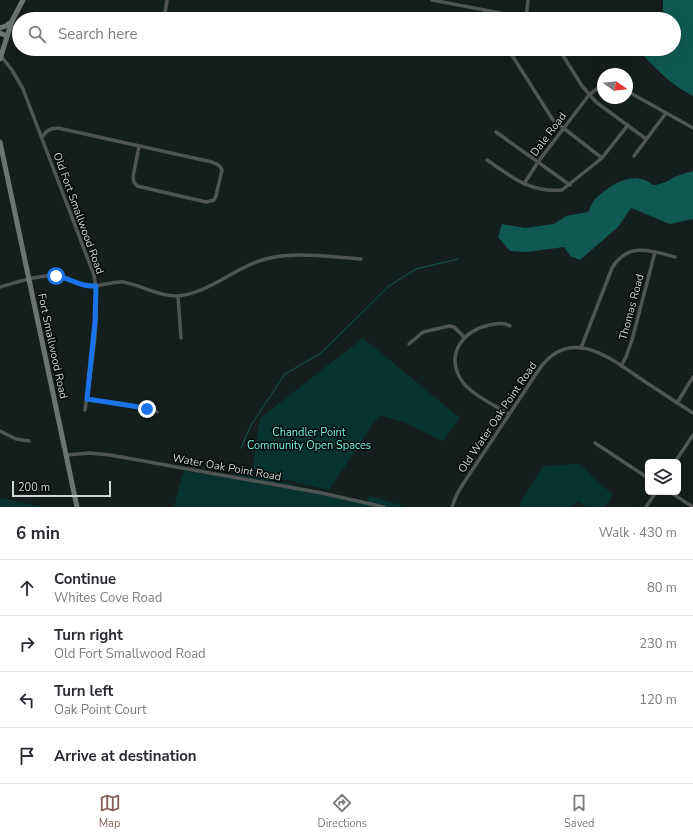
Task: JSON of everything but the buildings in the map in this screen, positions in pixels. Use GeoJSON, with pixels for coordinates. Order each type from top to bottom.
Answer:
{"type":"FeatureCollection","features":[{"type":"Feature","properties":{"kind":"main road"},"geometry":{"type":"LineString","coordinates":[[17,12],[23,0]]}},
{"type":"Feature","properties":{"kind":"main road"},"geometry":{"type":"LineString","coordinates":[[0,28],[6,26],[12,21]]}},
{"type":"Feature","properties":{"kind":"main road"},"geometry":{"type":"LineString","coordinates":[[1,55],[12,21]]}},
{"type":"Feature","properties":{"kind":"main road"},"geometry":{"type":"LineString","coordinates":[[0,33],[7,36]]}},
{"type":"Feature","properties":{"kind":"main road"},"geometry":{"type":"LineString","coordinates":[[0,42],[1,55]]}},
{"type":"Feature","properties":{"kind":"main road","name":"Fort Smallwood Road"},"geometry":{"type":"LineString","coordinates":[[0,142],[77,507]]}},
{"type":"Feature","properties":{"kind":"street"},"geometry":{"type":"LineString","coordinates":[[165,12],[167,0]]}},
{"type":"Feature","properties":{"kind":"street"},"geometry":{"type":"LineString","coordinates":[[432,0],[494,12]]}},
{"type":"Feature","properties":{"kind":"street"},"geometry":{"type":"LineString","coordinates":[[527,12],[528,0]]}},
{"type":"Feature","properties":{"kind":"street","name":"Old Fort Smallwood Road"},"geometry":{"type":"LineString","coordinates":[[1,55],[23,89],[94,276],[96,286],[95,322],[85,410]]}},
{"type":"Feature","properties":{"kind":"street"},"geometry":{"type":"LineString","coordinates":[[512,56],[553,120],[602,158]]}},
{"type":"Feature","properties":{"kind":"street"},"geometry":{"type":"LineString","coordinates":[[564,56],[589,95],[596,102],[646,139]]}},
{"type":"Feature","properties":{"kind":"street","name":"Dale Road"},"geometry":{"type":"LineString","coordinates":[[524,184],[563,128],[589,95],[597,89]]}},
{"type":"Feature","properties":{"kind":"street"},"geometry":{"type":"LineString","coordinates":[[633,94],[693,128]]}},
{"type":"Feature","properties":{"kind":"street"},"geometry":{"type":"LineString","coordinates":[[634,156],[666,113]]}},
{"type":"Feature","properties":{"kind":"street"},"geometry":{"type":"LineString","coordinates":[[487,160],[524,184],[535,188],[565,189],[602,158],[628,125]]}},
{"type":"Feature","properties":{"kind":"street"},"geometry":{"type":"LineString","coordinates":[[42,137],[48,130],[58,128],[139,146],[218,165],[221,167],[222,174],[214,200],[206,202],[137,186],[132,177],[139,146]]}},
{"type":"Feature","properties":{"kind":"street"},"geometry":{"type":"LineString","coordinates":[[496,132],[570,185]]}},
{"type":"Feature","properties":{"kind":"street"},"geometry":{"type":"LineString","coordinates":[[581,348],[604,286],[612,268],[617,261],[627,253],[634,250],[655,252],[675,257]]}},
{"type":"Feature","properties":{"kind":"street","name":"Thomas Road"},"geometry":{"type":"LineString","coordinates":[[621,366],[632,340],[655,252]]}},
{"type":"Feature","properties":{"kind":"street"},"geometry":{"type":"LineString","coordinates":[[0,287],[29,280],[56,276],[64,277],[82,285],[96,286],[123,282],[158,294],[178,296],[196,291],[249,265],[270,258],[295,255],[361,259]]}},
{"type":"Feature","properties":{"kind":"street"},"geometry":{"type":"LineString","coordinates":[[178,296],[181,338]]}},
{"type":"Feature","properties":{"kind":"street"},"geometry":{"type":"LineString","coordinates":[[509,414],[472,390],[461,379],[456,369],[455,360],[459,346],[464,338],[472,331],[480,327],[501,323],[510,326]]}},
{"type":"Feature","properties":{"kind":"street"},"geometry":{"type":"LineString","coordinates":[[409,344],[423,332],[449,326],[454,327],[464,338]]}},
{"type":"Feature","properties":{"kind":"street","name":"Old Water Oak Point Road"},"geometry":{"type":"LineString","coordinates":[[452,507],[460,489],[543,363],[562,350],[581,348],[597,351],[693,413]]}},
{"type":"Feature","properties":{"kind":"street"},"geometry":{"type":"LineString","coordinates":[[677,403],[693,377]]}},
{"type":"Feature","properties":{"kind":"street"},"geometry":{"type":"LineString","coordinates":[[87,399],[133,406],[158,412]]}},
{"type":"Feature","properties":{"kind":"street"},"geometry":{"type":"LineString","coordinates":[[0,430],[16,439],[29,441]]}},
{"type":"Feature","properties":{"kind":"street"},"geometry":{"type":"LineString","coordinates":[[678,459],[693,435]]}},
{"type":"Feature","properties":{"kind":"street"},"geometry":{"type":"LineString","coordinates":[[595,443],[645,476]]}},
{"type":"Feature","properties":{"kind":"street","name":"Water Oak Point Road"},"geometry":{"type":"LineString","coordinates":[[67,455],[89,453],[110,455],[314,491],[384,507]]}},
{"type":"Feature","properties":{"kind":"street"},"geometry":{"type":"LineString","coordinates":[[646,507],[654,495]]}},
{"type":"Feature","properties":{"kind":"street"},"geometry":{"type":"LineString","coordinates":[[675,495],[693,507]]}},
{"type":"Feature","properties":{"kind":"green space","name":"Chandler Point Community Open Spaces"},"geometry":{"type":"Polygon","coordinates":[[[363,338],[460,418],[443,441],[406,423],[379,415],[329,490],[252,472],[260,418],[363,338]]]}},
{"type":"Feature","properties":{"kind":"green space"},"geometry":{"type":"Polygon","coordinates":[[[579,464],[613,495],[605,507],[585,507],[579,501],[570,507],[518,507],[543,466],[579,464]]]}},
{"type":"Feature","properties":{"kind":"green space"},"geometry":{"type":"Polygon","coordinates":[[[184,470],[210,475],[254,475],[365,503],[370,496],[407,507],[174,507],[184,470]]]}},
{"type":"Feature","properties":{"kind":"green space"},"geometry":{"type":"Polygon","coordinates":[[[0,498],[43,507],[0,507],[0,498]]]}},
{"type":"Feature","properties":{"kind":"shaded area"},"geometry":{"type":"Polygon","coordinates":[[[663,0],[693,0],[693,96],[679,88],[655,68],[644,56],[681,56],[681,12],[664,12],[663,0]]]}},
{"type":"Feature","properties":{"kind":"shaded area"},"geometry":{"type":"Polygon","coordinates":[[[693,171],[693,219],[670,224],[631,208],[618,227],[580,260],[570,256],[564,247],[527,252],[510,251],[498,237],[502,224],[525,228],[554,224],[566,216],[588,212],[594,200],[601,193],[623,180],[638,178],[646,180],[653,185],[657,185],[693,171]]]}},
{"type":"Feature","properties":{"kind":"waterway"},"geometry":{"type":"LineString","coordinates":[[241,448],[251,425],[285,374],[321,353],[389,286],[416,269],[458,259]]}},
{"type":"Feature","properties":{"kind":"route"},"geometry":{"type":"LineString","coordinates":[[56,276],[64,277],[82,285],[96,286],[95,322],[87,399],[147,409]]}}]}
